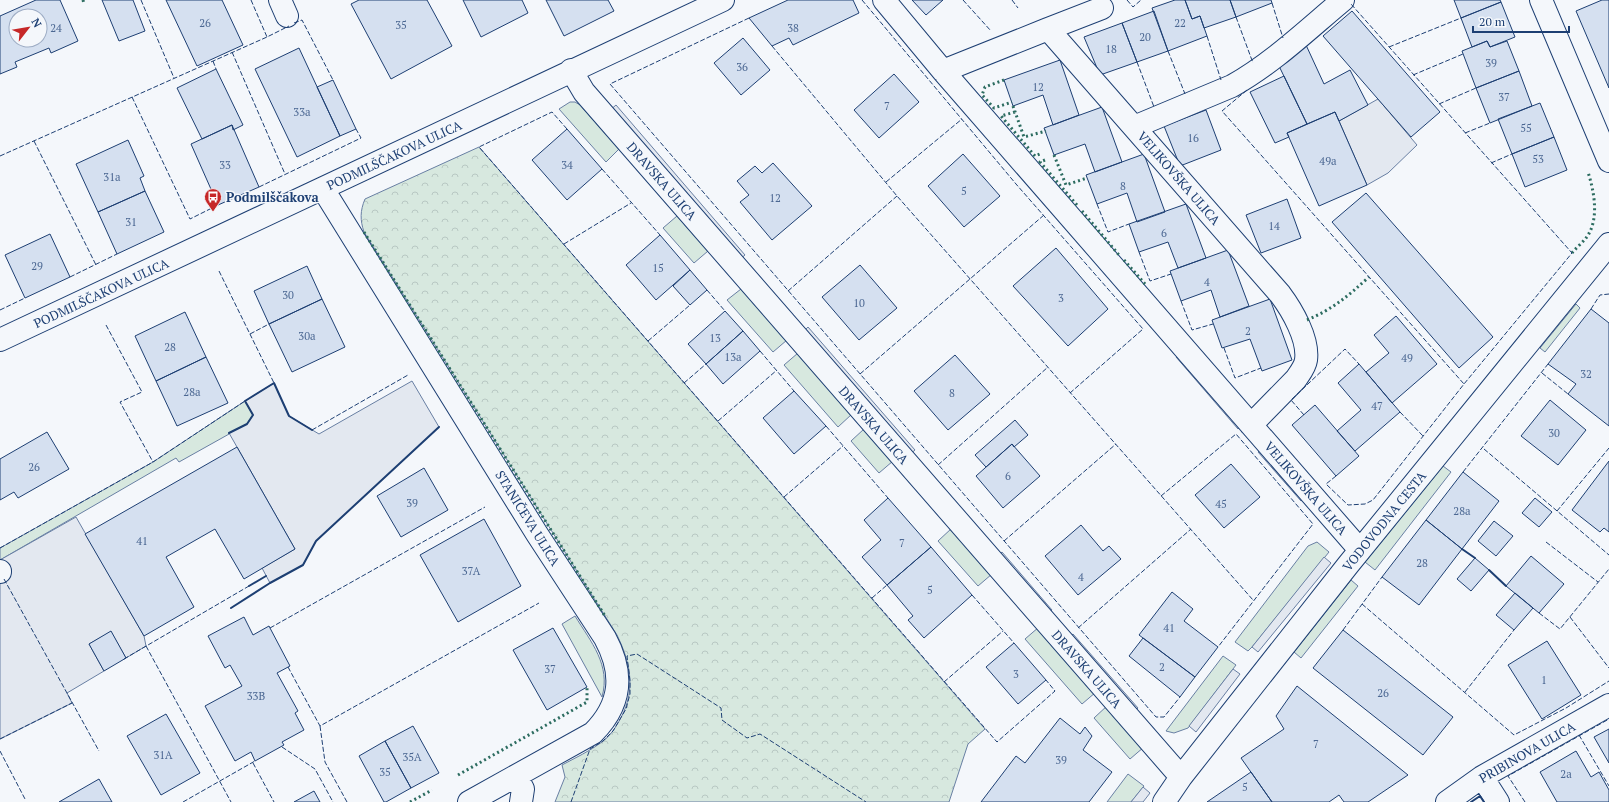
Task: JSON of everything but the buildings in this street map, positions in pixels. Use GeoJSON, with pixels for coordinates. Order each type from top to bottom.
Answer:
{"type":"FeatureCollection","features":[{"type":"Feature","properties":{"kind":"street","name":"PODMILŠČAKOVA ULICA"},"geometry":{"type":"LineString","coordinates":[[0,340],[323,189],[571,70],[723,0]]}},
{"type":"Feature","properties":{"kind":"street","name":"VELIKOVŠKA ULICA"},"geometry":{"type":"LineString","coordinates":[[884,0],[1360,550]]}},
{"type":"Feature","properties":{"kind":"street"},"geometry":{"type":"LineString","coordinates":[[1134,127],[1232,86],[1247,78],[1343,0]]}},
{"type":"Feature","properties":{"kind":"street"},"geometry":{"type":"LineString","coordinates":[[1541,0],[1609,161]]}},
{"type":"Feature","properties":{"kind":"street"},"geometry":{"type":"LineString","coordinates":[[944,71],[1102,8]]}},
{"type":"Feature","properties":{"kind":"street","name":"VELIKOVŠKA ULICA"},"geometry":{"type":"LineString","coordinates":[[1048,30],[1280,294],[1290,308],[1297,322],[1305,350],[1306,360],[1302,371],[1296,379],[1251,425]]}},
{"type":"Feature","properties":{"kind":"street","name":"DRAVSKA ULICA"},"geometry":{"type":"LineString","coordinates":[[571,70],[584,92],[1181,777]]}},
{"type":"Feature","properties":{"kind":"street","name":"STANIČEVA ULICA"},"geometry":{"type":"LineString","coordinates":[[323,189],[537,534],[613,652],[617,668],[618,685],[614,704],[601,725],[593,733],[470,802]]}},
{"type":"Feature","properties":{"kind":"street","name":"VODOVODNA CESTA"},"geometry":{"type":"LineString","coordinates":[[1164,802],[1181,777],[1360,550],[1609,244]]}},
{"type":"Feature","properties":{"kind":"street","name":"PRIBINOVA ULICA"},"geometry":{"type":"LineString","coordinates":[[1447,802],[1482,777],[1609,705]]}},
{"type":"Feature","properties":{"kind":"street"},"geometry":{"type":"LineString","coordinates":[[516,776],[523,789],[521,802]]}},
{"type":"Feature","properties":{"kind":"street"},"geometry":{"type":"LineString","coordinates":[[1482,777],[1498,802]]}},
{"type":"Feature","properties":{"kind":"green space"},"geometry":{"type":"Polygon","coordinates":[[[570,102],[575,102],[580,105],[619,149],[606,162],[559,109],[570,102]]]}},
{"type":"Feature","properties":{"kind":"green space"},"geometry":{"type":"Polygon","coordinates":[[[479,147],[985,729],[968,744],[949,802],[555,802],[565,777],[562,765],[605,740],[615,728],[624,712],[630,690],[629,669],[626,658],[617,635],[364,232],[361,219],[361,212],[365,199],[479,147]]]}},
{"type":"Feature","properties":{"kind":"green space"},"geometry":{"type":"Polygon","coordinates":[[[677,216],[708,251],[694,263],[663,228],[677,216]]]}},
{"type":"Feature","properties":{"kind":"green space"},"geometry":{"type":"Polygon","coordinates":[[[741,289],[787,340],[773,352],[727,300],[741,289]]]}},
{"type":"Feature","properties":{"kind":"green space"},"geometry":{"type":"Polygon","coordinates":[[[1576,304],[1580,308],[1545,352],[1540,348],[1576,304]]]}},
{"type":"Feature","properties":{"kind":"green space"},"geometry":{"type":"Polygon","coordinates":[[[798,353],[852,414],[838,427],[784,365],[798,353]]]}},
{"type":"Feature","properties":{"kind":"green space"},"geometry":{"type":"Polygon","coordinates":[[[245,401],[253,415],[247,424],[179,462],[176,458],[0,560],[0,548],[153,462],[245,401]]]}},
{"type":"Feature","properties":{"kind":"green space"},"geometry":{"type":"Polygon","coordinates":[[[864,429],[893,461],[879,473],[851,441],[864,429]]]}},
{"type":"Feature","properties":{"kind":"green space"},"geometry":{"type":"Polygon","coordinates":[[[1443,466],[1451,472],[1375,570],[1365,562],[1443,466]]]}},
{"type":"Feature","properties":{"kind":"green space"},"geometry":{"type":"Polygon","coordinates":[[[952,528],[992,574],[978,586],[938,541],[952,528]]]}},
{"type":"Feature","properties":{"kind":"green space"},"geometry":{"type":"Polygon","coordinates":[[[1317,542],[1329,552],[1252,647],[1248,651],[1235,642],[1308,546],[1317,542]]]}},
{"type":"Feature","properties":{"kind":"green space"},"geometry":{"type":"Polygon","coordinates":[[[1351,580],[1358,586],[1301,658],[1294,652],[1351,580]]]}},
{"type":"Feature","properties":{"kind":"green space"},"geometry":{"type":"Polygon","coordinates":[[[575,616],[593,645],[602,664],[604,685],[602,697],[562,624],[575,616]]]}},
{"type":"Feature","properties":{"kind":"green space"},"geometry":{"type":"Polygon","coordinates":[[[1039,627],[1096,692],[1082,704],[1025,639],[1039,627]]]}},
{"type":"Feature","properties":{"kind":"green space"},"geometry":{"type":"Polygon","coordinates":[[[1223,656],[1236,665],[1188,728],[1174,733],[1166,731],[1223,656]]]}},
{"type":"Feature","properties":{"kind":"green space"},"geometry":{"type":"Polygon","coordinates":[[[1108,705],[1144,747],[1130,759],[1094,718],[1108,705]]]}},
{"type":"Feature","properties":{"kind":"green space"},"geometry":{"type":"Polygon","coordinates":[[[1128,774],[1144,786],[1131,802],[1107,802],[1128,774]]]}},
{"type":"Feature","properties":{"kind":"shaded area"},"geometry":{"type":"Polygon","coordinates":[[[1378,99],[1417,145],[1388,173],[1367,185],[1339,121],[1378,99]]]}},
{"type":"Feature","properties":{"kind":"shaded area"},"geometry":{"type":"Polygon","coordinates":[[[616,105],[745,255],[739,260],[609,111],[616,105]]]}},
{"type":"Feature","properties":{"kind":"shaded area"},"geometry":{"type":"Polygon","coordinates":[[[808,327],[915,450],[908,456],[802,333],[808,327]]]}},
{"type":"Feature","properties":{"kind":"shaded area"},"geometry":{"type":"Polygon","coordinates":[[[1183,351],[1245,422],[1238,429],[1176,357],[1183,351]]]}},
{"type":"Feature","properties":{"kind":"shaded area"},"geometry":{"type":"Polygon","coordinates":[[[412,381],[439,427],[316,541],[303,565],[270,583],[262,568],[295,549],[229,433],[247,424],[253,415],[245,401],[274,383],[289,416],[319,434],[412,381]]]}},
{"type":"Feature","properties":{"kind":"shaded area"},"geometry":{"type":"Polygon","coordinates":[[[1264,446],[1308,495],[1301,501],[1258,452],[1264,446]]]}},
{"type":"Feature","properties":{"kind":"shaded area"},"geometry":{"type":"Polygon","coordinates":[[[76,517],[144,636],[146,646],[126,658],[111,632],[89,644],[104,671],[67,693],[72,703],[0,739],[0,560],[76,517]]]}},
{"type":"Feature","properties":{"kind":"shaded area"},"geometry":{"type":"Polygon","coordinates":[[[1002,552],[1052,610],[1046,616],[995,558],[1002,552]]]}},
{"type":"Feature","properties":{"kind":"shaded area"},"geometry":{"type":"Polygon","coordinates":[[[1324,557],[1331,563],[1258,652],[1252,647],[1324,557]]]}},
{"type":"Feature","properties":{"kind":"shaded area"},"geometry":{"type":"Polygon","coordinates":[[[1073,634],[1138,708],[1132,714],[1067,639],[1073,634]]]}},
{"type":"Feature","properties":{"kind":"shaded area"},"geometry":{"type":"Polygon","coordinates":[[[1233,669],[1240,674],[1196,732],[1189,726],[1233,669]]]}},
{"type":"Feature","properties":{"kind":"shaded area"},"geometry":{"type":"Polygon","coordinates":[[[1143,787],[1150,793],[1143,802],[1131,802],[1143,787]]]}},
{"type":"Feature","properties":{"kind":"hedge"},"geometry":{"type":"LineString","coordinates":[[83,0],[84,4]]}},
{"type":"Feature","properties":{"kind":"hedge"},"geometry":{"type":"LineString","coordinates":[[1004,80],[985,87],[982,95],[994,108],[1012,102]]}},
{"type":"Feature","properties":{"kind":"hedge"},"geometry":{"type":"LineString","coordinates":[[1013,106],[1024,137],[1046,131]]}},
{"type":"Feature","properties":{"kind":"hedge"},"geometry":{"type":"LineString","coordinates":[[1015,112],[1001,116],[1035,156],[1042,153]]}},
{"type":"Feature","properties":{"kind":"hedge"},"geometry":{"type":"LineString","coordinates":[[1054,155],[1066,185],[1087,178]]}},
{"type":"Feature","properties":{"kind":"hedge"},"geometry":{"type":"LineString","coordinates":[[1045,160],[1040,162],[1077,205]]}},
{"type":"Feature","properties":{"kind":"hedge"},"geometry":{"type":"LineString","coordinates":[[1572,253],[1586,238],[1593,223],[1594,196],[1588,172]]}},
{"type":"Feature","properties":{"kind":"hedge"},"geometry":{"type":"LineString","coordinates":[[1082,211],[1119,255]]}},
{"type":"Feature","properties":{"kind":"hedge"},"geometry":{"type":"LineString","coordinates":[[364,232],[605,616]]}},
{"type":"Feature","properties":{"kind":"hedge"},"geometry":{"type":"LineString","coordinates":[[1124,260],[1145,284]]}},
{"type":"Feature","properties":{"kind":"hedge"},"geometry":{"type":"LineString","coordinates":[[1307,320],[1340,302],[1369,277]]}},
{"type":"Feature","properties":{"kind":"hedge"},"geometry":{"type":"LineString","coordinates":[[458,775],[587,702],[587,687]]}},
{"type":"Feature","properties":{"kind":"hedge"},"geometry":{"type":"LineString","coordinates":[[410,802],[432,790]]}},
{"type":"Feature","properties":{"kind":"fence"},"geometry":{"type":"LineString","coordinates":[[141,0],[174,78]]}},
{"type":"Feature","properties":{"kind":"fence"},"geometry":{"type":"LineString","coordinates":[[251,0],[267,37],[289,26]]}},
{"type":"Feature","properties":{"kind":"fence"},"geometry":{"type":"LineString","coordinates":[[862,0],[1016,184],[1143,329],[1070,393]]}},
{"type":"Feature","properties":{"kind":"fence"},"geometry":{"type":"LineString","coordinates":[[963,0],[991,31]]}},
{"type":"Feature","properties":{"kind":"fence"},"geometry":{"type":"LineString","coordinates":[[1012,0],[1018,8]]}},
{"type":"Feature","properties":{"kind":"fence"},"geometry":{"type":"LineString","coordinates":[[1127,0],[1133,7],[1141,0]]}},
{"type":"Feature","properties":{"kind":"fence"},"geometry":{"type":"LineString","coordinates":[[1272,3],[1283,38]]}},
{"type":"Feature","properties":{"kind":"fence"},"geometry":{"type":"LineString","coordinates":[[1336,476],[1326,484],[1348,505],[1365,504],[1373,500],[1464,384],[1572,253],[1351,4],[1350,5]]}},
{"type":"Feature","properties":{"kind":"fence"},"geometry":{"type":"LineString","coordinates":[[1236,17],[1253,63]]}},
{"type":"Feature","properties":{"kind":"fence"},"geometry":{"type":"LineString","coordinates":[[749,18],[610,84],[1156,717],[1164,717],[1180,697]]}},
{"type":"Feature","properties":{"kind":"fence"},"geometry":{"type":"LineString","coordinates":[[1389,47],[1461,18]]}},
{"type":"Feature","properties":{"kind":"fence"},"geometry":{"type":"LineString","coordinates":[[294,23],[302,20],[333,80]]}},
{"type":"Feature","properties":{"kind":"fence"},"geometry":{"type":"LineString","coordinates":[[1207,36],[1221,80]]}},
{"type":"Feature","properties":{"kind":"fence"},"geometry":{"type":"LineString","coordinates":[[0,156],[267,37]]}},
{"type":"Feature","properties":{"kind":"fence"},"geometry":{"type":"LineString","coordinates":[[772,46],[897,196],[1253,600]]}},
{"type":"Feature","properties":{"kind":"fence"},"geometry":{"type":"LineString","coordinates":[[1168,51],[1185,94]]}},
{"type":"Feature","properties":{"kind":"fence"},"geometry":{"type":"LineString","coordinates":[[232,52],[285,174]]}},
{"type":"Feature","properties":{"kind":"fence"},"geometry":{"type":"LineString","coordinates":[[1413,75],[1463,54]]}},
{"type":"Feature","properties":{"kind":"fence"},"geometry":{"type":"LineString","coordinates":[[213,61],[216,69]]}},
{"type":"Feature","properties":{"kind":"fence"},"geometry":{"type":"LineString","coordinates":[[1137,62],[1154,107]]}},
{"type":"Feature","properties":{"kind":"fence"},"geometry":{"type":"LineString","coordinates":[[1439,104],[1476,88]]}},
{"type":"Feature","properties":{"kind":"fence"},"geometry":{"type":"LineString","coordinates":[[1247,90],[1222,111],[1464,384]]}},
{"type":"Feature","properties":{"kind":"fence"},"geometry":{"type":"LineString","coordinates":[[132,97],[190,219],[218,205]]}},
{"type":"Feature","properties":{"kind":"fence"},"geometry":{"type":"LineString","coordinates":[[567,129],[552,112],[479,147],[997,742],[1055,691],[1046,680]]}},
{"type":"Feature","properties":{"kind":"fence"},"geometry":{"type":"LineString","coordinates":[[886,182],[962,119]]}},
{"type":"Feature","properties":{"kind":"fence"},"geometry":{"type":"LineString","coordinates":[[1465,133],[1490,123]]}},
{"type":"Feature","properties":{"kind":"fence"},"geometry":{"type":"LineString","coordinates":[[259,187],[361,138],[356,129]]}},
{"type":"Feature","properties":{"kind":"fence"},"geometry":{"type":"LineString","coordinates":[[34,141],[96,265]]}},
{"type":"Feature","properties":{"kind":"fence"},"geometry":{"type":"LineString","coordinates":[[1491,163],[1512,154]]}},
{"type":"Feature","properties":{"kind":"fence"},"geometry":{"type":"LineString","coordinates":[[602,169],[660,235]]}},
{"type":"Feature","properties":{"kind":"fence"},"geometry":{"type":"LineString","coordinates":[[788,291],[897,196]]}},
{"type":"Feature","properties":{"kind":"fence"},"geometry":{"type":"LineString","coordinates":[[564,244],[631,203]]}},
{"type":"Feature","properties":{"kind":"fence"},"geometry":{"type":"LineString","coordinates":[[1097,204],[1108,232],[1129,224]]}},
{"type":"Feature","properties":{"kind":"fence"},"geometry":{"type":"LineString","coordinates":[[860,374],[1044,215]]}},
{"type":"Feature","properties":{"kind":"fence"},"geometry":{"type":"LineString","coordinates":[[1139,252],[1150,281],[1171,274]]}},
{"type":"Feature","properties":{"kind":"fence"},"geometry":{"type":"LineString","coordinates":[[70,277],[117,254]]}},
{"type":"Feature","properties":{"kind":"fence"},"geometry":{"type":"LineString","coordinates":[[219,271],[274,383]]}},
{"type":"Feature","properties":{"kind":"fence"},"geometry":{"type":"LineString","coordinates":[[707,290],[725,311]]}},
{"type":"Feature","properties":{"kind":"fence"},"geometry":{"type":"LineString","coordinates":[[1591,309],[1600,295],[1609,294]]}},
{"type":"Feature","properties":{"kind":"fence"},"geometry":{"type":"LineString","coordinates":[[0,310],[25,298]]}},
{"type":"Feature","properties":{"kind":"fence"},"geometry":{"type":"LineString","coordinates":[[1181,301],[1192,330],[1213,324]]}},
{"type":"Feature","properties":{"kind":"fence"},"geometry":{"type":"LineString","coordinates":[[648,341],[690,305]]}},
{"type":"Feature","properties":{"kind":"fence"},"geometry":{"type":"LineString","coordinates":[[250,334],[269,324]]}},
{"type":"Feature","properties":{"kind":"fence"},"geometry":{"type":"LineString","coordinates":[[106,325],[142,392],[120,402],[153,462]]}},
{"type":"Feature","properties":{"kind":"fence"},"geometry":{"type":"LineString","coordinates":[[1224,348],[1235,378],[1261,368]]}},
{"type":"Feature","properties":{"kind":"fence"},"geometry":{"type":"LineString","coordinates":[[1304,415],[1291,400],[1345,349],[1359,364]]}},
{"type":"Feature","properties":{"kind":"fence"},"geometry":{"type":"LineString","coordinates":[[760,351],[794,391]]}},
{"type":"Feature","properties":{"kind":"fence"},"geometry":{"type":"LineString","coordinates":[[684,383],[706,364]]}},
{"type":"Feature","properties":{"kind":"fence"},"geometry":{"type":"LineString","coordinates":[[1463,472],[1548,364]]}},
{"type":"Feature","properties":{"kind":"fence"},"geometry":{"type":"LineString","coordinates":[[938,465],[1048,367]]}},
{"type":"Feature","properties":{"kind":"fence"},"geometry":{"type":"LineString","coordinates":[[718,421],[777,370]]}},
{"type":"Feature","properties":{"kind":"fence"},"geometry":{"type":"LineString","coordinates":[[1542,373],[1568,394]]}},
{"type":"Feature","properties":{"kind":"fence"},"geometry":{"type":"LineString","coordinates":[[312,430],[408,375]]}},
{"type":"Feature","properties":{"kind":"fence"},"geometry":{"type":"LineString","coordinates":[[0,548],[153,462],[245,401]]}},
{"type":"Feature","properties":{"kind":"fence"},"geometry":{"type":"LineString","coordinates":[[1400,412],[1423,436]]}},
{"type":"Feature","properties":{"kind":"fence"},"geometry":{"type":"LineString","coordinates":[[826,426],[888,498]]}},
{"type":"Feature","properties":{"kind":"fence"},"geometry":{"type":"LineString","coordinates":[[1161,496],[1236,434],[1313,524],[1218,647]]}},
{"type":"Feature","properties":{"kind":"fence"},"geometry":{"type":"LineString","coordinates":[[1004,541],[1116,444]]}},
{"type":"Feature","properties":{"kind":"fence"},"geometry":{"type":"LineString","coordinates":[[784,497],[843,446]]}},
{"type":"Feature","properties":{"kind":"fence"},"geometry":{"type":"LineString","coordinates":[[1557,511],[1609,448]]}},
{"type":"Feature","properties":{"kind":"fence"},"geometry":{"type":"LineString","coordinates":[[1484,449],[1609,555]]}},
{"type":"Feature","properties":{"kind":"fence"},"geometry":{"type":"LineString","coordinates":[[270,628],[485,507]]}},
{"type":"Feature","properties":{"kind":"fence"},"geometry":{"type":"LineString","coordinates":[[1078,628],[1191,529]]}},
{"type":"Feature","properties":{"kind":"fence"},"geometry":{"type":"LineString","coordinates":[[1546,542],[1598,582]]}},
{"type":"Feature","properties":{"kind":"fence"},"geometry":{"type":"LineString","coordinates":[[1539,613],[1560,629],[1609,569]]}},
{"type":"Feature","properties":{"kind":"fence"},"geometry":{"type":"LineString","coordinates":[[1343,630],[1382,577]]}},
{"type":"Feature","properties":{"kind":"fence"},"geometry":{"type":"LineString","coordinates":[[4,579],[99,751]]}},
{"type":"Feature","properties":{"kind":"fence"},"geometry":{"type":"LineString","coordinates":[[872,598],[887,585]]}},
{"type":"Feature","properties":{"kind":"fence"},"geometry":{"type":"LineString","coordinates":[[124,659],[249,586]]}},
{"type":"Feature","properties":{"kind":"fence"},"geometry":{"type":"LineString","coordinates":[[972,595],[1014,643]]}},
{"type":"Feature","properties":{"kind":"fence"},"geometry":{"type":"LineString","coordinates":[[288,667],[320,726],[539,603]]}},
{"type":"Feature","properties":{"kind":"fence"},"geometry":{"type":"LineString","coordinates":[[1362,604],[1514,735],[1566,708],[1609,681]]}},
{"type":"Feature","properties":{"kind":"fence"},"geometry":{"type":"LineString","coordinates":[[1570,617],[1609,668]]}},
{"type":"Feature","properties":{"kind":"fence"},"geometry":{"type":"LineString","coordinates":[[1465,692],[1514,630]]}},
{"type":"Feature","properties":{"kind":"fence"},"geometry":{"type":"LineString","coordinates":[[944,682],[1003,631]]}},
{"type":"Feature","properties":{"kind":"fence"},"geometry":{"type":"LineString","coordinates":[[146,646],[231,802]]}},
{"type":"Feature","properties":{"kind":"fence"},"geometry":{"type":"LineString","coordinates":[[571,802],[590,749],[603,741],[613,731],[626,709],[630,694],[627,656],[637,654],[721,708],[722,720],[747,738],[760,734],[866,802]]}},
{"type":"Feature","properties":{"kind":"fence"},"geometry":{"type":"LineString","coordinates":[[0,739],[72,703]]}},
{"type":"Feature","properties":{"kind":"fence"},"geometry":{"type":"LineString","coordinates":[[1525,802],[1508,776],[1609,719]]}},
{"type":"Feature","properties":{"kind":"fence"},"geometry":{"type":"LineString","coordinates":[[320,726],[325,762],[347,802]]}},
{"type":"Feature","properties":{"kind":"fence"},"geometry":{"type":"LineString","coordinates":[[1579,735],[1609,786]]}},
{"type":"Feature","properties":{"kind":"fence"},"geometry":{"type":"LineString","coordinates":[[282,747],[315,769],[333,802]]}},
{"type":"Feature","properties":{"kind":"fence"},"geometry":{"type":"LineString","coordinates":[[0,751],[25,799]]}},
{"type":"Feature","properties":{"kind":"fence"},"geometry":{"type":"LineString","coordinates":[[183,802],[255,761]]}},
{"type":"Feature","properties":{"kind":"fence"},"geometry":{"type":"LineString","coordinates":[[253,763],[274,802]]}},
{"type":"Feature","properties":{"kind":"wall"},"geometry":{"type":"LineString","coordinates":[[229,433],[247,424],[253,415],[245,401],[274,383],[289,416],[312,430]]}},
{"type":"Feature","properties":{"kind":"wall"},"geometry":{"type":"LineString","coordinates":[[231,608],[270,583],[303,565],[316,541],[439,427]]}},
{"type":"Feature","properties":{"kind":"wall"},"geometry":{"type":"LineString","coordinates":[[1462,549],[1475,558]]}},
{"type":"Feature","properties":{"kind":"wall"},"geometry":{"type":"LineString","coordinates":[[1489,570],[1506,586]]}},
{"type":"Feature","properties":{"kind":"wall"},"geometry":{"type":"LineString","coordinates":[[249,586],[266,576]]}},
{"type":"Feature","properties":{"kind":"wall"},"geometry":{"type":"LineString","coordinates":[[1471,802],[1480,796],[1484,802]]}},
{"type":"Feature","properties":{"kind":"place","name":"Podmilščakova"},"geometry":{"type":"Point","coordinates":[213,212]}}]}
